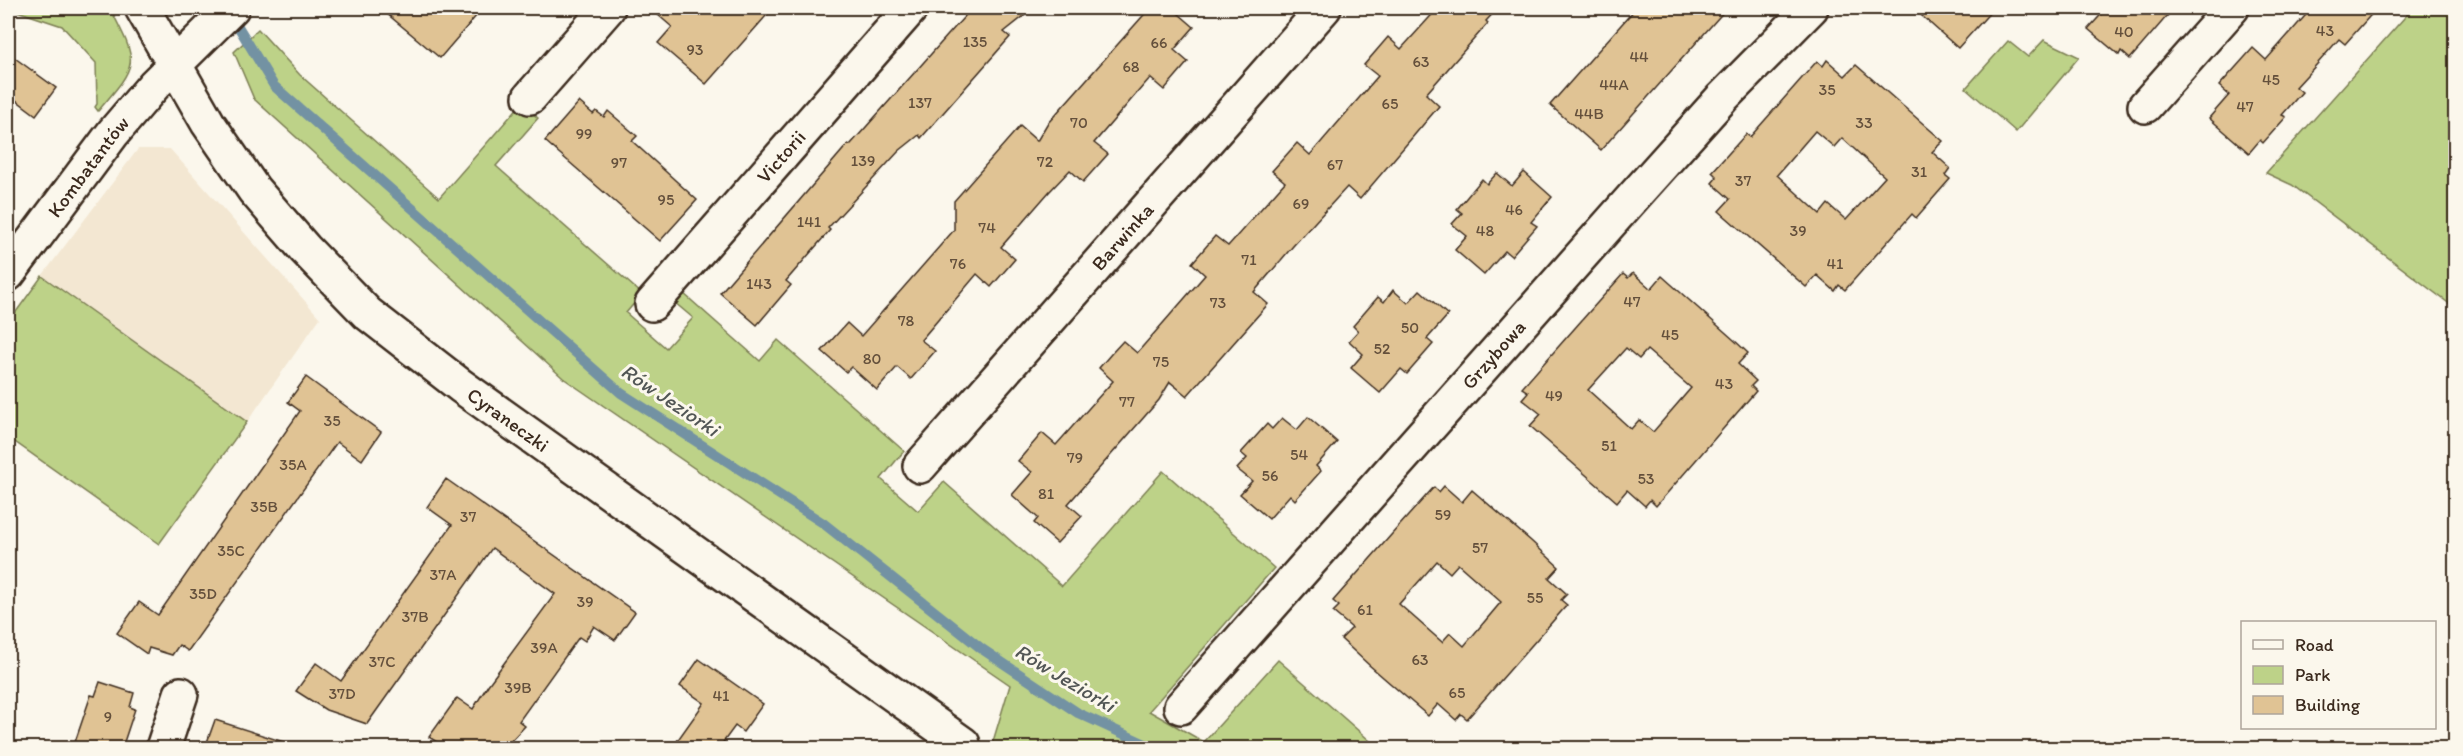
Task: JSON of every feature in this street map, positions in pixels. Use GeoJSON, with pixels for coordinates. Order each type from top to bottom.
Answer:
{"type":"FeatureCollection","features":[{"type":"Feature","properties":{"kind":"street","name":"Cyraneczki"},"geometry":{"type":"LineString","coordinates":[[142,8],[208,123],[255,190],[305,249],[367,313],[461,386],[963,744]]}},
{"type":"Feature","properties":{"kind":"street"},"geometry":{"type":"LineString","coordinates":[[530,97],[608,8]]}},
{"type":"Feature","properties":{"kind":"street","name":"Victorii"},"geometry":{"type":"LineString","coordinates":[[652,304],[911,8]]}},
{"type":"Feature","properties":{"kind":"street","name":"Barwinka"},"geometry":{"type":"LineString","coordinates":[[920,466],[1324,8]]}},
{"type":"Feature","properties":{"kind":"street","name":"Grzybowa"},"geometry":{"type":"LineString","coordinates":[[1181,706],[1722,98],[1811,8]]}},
{"type":"Feature","properties":{"kind":"street"},"geometry":{"type":"LineString","coordinates":[[2145,106],[2232,8]]}},
{"type":"Feature","properties":{"kind":"street","name":"Kombatantów"},"geometry":{"type":"LineString","coordinates":[[8,274],[113,133],[174,66],[226,14]]}},
{"type":"Feature","properties":{"kind":"street"},"geometry":{"type":"LineString","coordinates":[[163,748],[181,694]]}},
{"type":"Feature","properties":{"kind":"shaded area"},"geometry":{"type":"Polygon","coordinates":[[[138,149],[170,149],[320,318],[247,422],[42,276],[138,149]]]}},
{"type":"Feature","properties":{"kind":"green space"},"geometry":{"type":"Polygon","coordinates":[[[8,8],[110,8],[126,41],[130,63],[121,83],[98,111],[95,107],[97,104],[96,63],[62,26],[8,8]]]}},
{"type":"Feature","properties":{"kind":"green space"},"geometry":{"type":"Polygon","coordinates":[[[2413,8],[2455,8],[2455,308],[2292,185],[2266,173],[2413,8]]]}},
{"type":"Feature","properties":{"kind":"green space"},"geometry":{"type":"Polygon","coordinates":[[[258,29],[300,75],[439,198],[521,104],[538,118],[496,166],[642,294],[626,313],[666,348],[693,318],[674,302],[683,293],[760,361],[778,340],[904,451],[881,479],[918,511],[944,482],[1062,586],[1163,471],[1274,568],[1149,711],[1204,742],[1278,660],[1378,748],[991,748],[1010,685],[563,378],[254,99],[234,52],[258,29]]]}},
{"type":"Feature","properties":{"kind":"green space"},"geometry":{"type":"Polygon","coordinates":[[[2044,40],[2079,57],[2016,132],[1966,88],[2008,41],[2028,57],[2044,40]]]}},
{"type":"Feature","properties":{"kind":"green space"},"geometry":{"type":"Polygon","coordinates":[[[42,276],[247,422],[159,544],[8,437],[8,323],[42,276]]]}},
{"type":"Feature","properties":{"kind":"building"},"geometry":{"type":"Polygon","coordinates":[[[380,8],[483,8],[440,58],[380,8]]]}},
{"type":"Feature","properties":{"kind":"building"},"geometry":{"type":"Polygon","coordinates":[[[650,8],[773,8],[706,84],[658,43],[672,27],[650,8]]]}},
{"type":"Feature","properties":{"kind":"building"},"geometry":{"type":"Polygon","coordinates":[[[972,8],[1034,8],[1004,32],[1010,37],[921,138],[919,135],[899,151],[828,228],[830,230],[786,281],[791,285],[757,325],[720,293],[848,144],[850,145],[972,8]]]}},
{"type":"Feature","properties":{"kind":"building"},"geometry":{"type":"Polygon","coordinates":[[[1150,8],[1172,8],[1194,27],[1174,50],[1188,62],[1164,90],[1150,78],[1094,143],[1108,154],[1083,182],[1070,170],[1049,192],[1001,247],[1015,259],[991,287],[977,274],[921,340],[935,351],[911,379],[897,367],[877,390],[851,367],[846,372],[822,351],[847,323],[861,336],[954,230],[954,201],[1020,126],[1037,141],[1047,124],[1150,8]]]}},
{"type":"Feature","properties":{"kind":"building"},"geometry":{"type":"Polygon","coordinates":[[[1438,8],[1498,8],[1486,21],[1488,23],[1426,94],[1439,106],[1360,199],[1347,187],[1293,246],[1254,292],[1268,304],[1187,396],[1170,382],[1159,400],[1068,504],[1082,516],[1057,543],[1034,523],[1038,518],[1012,495],[1032,472],[1018,461],[1042,433],[1056,445],[1113,381],[1099,368],[1111,354],[1123,341],[1137,353],[1205,275],[1192,263],[1215,236],[1228,246],[1285,182],[1272,171],[1297,143],[1310,155],[1378,76],[1364,65],[1388,37],[1401,49],[1438,8]]]}},
{"type":"Feature","properties":{"kind":"building"},"geometry":{"type":"Polygon","coordinates":[[[1636,8],[1727,8],[1601,150],[1550,105],[1636,8]]]}},
{"type":"Feature","properties":{"kind":"building"},"geometry":{"type":"Polygon","coordinates":[[[1913,8],[1994,8],[1958,48],[1913,8]]]}},
{"type":"Feature","properties":{"kind":"building"},"geometry":{"type":"Polygon","coordinates":[[[2107,8],[2174,8],[2130,59],[2121,51],[2119,55],[2088,29],[2107,8]]]}},
{"type":"Feature","properties":{"kind":"building"},"geometry":{"type":"Polygon","coordinates":[[[2312,8],[2377,8],[2345,44],[2339,39],[2296,87],[2302,92],[2282,115],[2286,117],[2263,143],[2260,140],[2249,153],[2209,118],[2229,95],[2219,86],[2253,48],[2266,60],[2312,8]]]}},
{"type":"Feature","properties":{"kind":"building"},"geometry":{"type":"Polygon","coordinates":[[[8,53],[56,88],[36,115],[8,94],[8,53]]]}},
{"type":"Feature","properties":{"kind":"building"},"geometry":{"type":"Polygon","coordinates":[[[1827,60],[1845,76],[1856,65],[1943,141],[1932,152],[1950,168],[1945,175],[1950,179],[1916,218],[1912,214],[1845,290],[1839,285],[1835,291],[1817,275],[1806,287],[1719,211],[1730,199],[1712,183],[1717,177],[1712,172],[1746,134],[1750,137],[1817,61],[1823,66],[1827,60]],[[1815,131],[1777,175],[1820,214],[1828,204],[1846,220],[1885,177],[1842,138],[1834,147],[1815,131]]]}},
{"type":"Feature","properties":{"kind":"building"},"geometry":{"type":"Polygon","coordinates":[[[579,102],[593,114],[596,111],[604,117],[608,111],[637,136],[632,141],[697,200],[660,241],[545,141],[579,102]]]}},
{"type":"Feature","properties":{"kind":"building"},"geometry":{"type":"Polygon","coordinates":[[[1524,172],[1552,197],[1531,222],[1537,226],[1511,256],[1505,251],[1484,275],[1455,250],[1467,236],[1452,224],[1462,213],[1457,209],[1482,179],[1487,184],[1497,173],[1512,186],[1524,172]]]}},
{"type":"Feature","properties":{"kind":"building"},"geometry":{"type":"Polygon","coordinates":[[[1633,273],[1651,289],[1662,276],[1748,353],[1738,364],[1756,381],[1751,386],[1756,391],[1656,506],[1650,500],[1645,506],[1627,490],[1617,502],[1530,426],[1541,414],[1522,399],[1528,392],[1522,388],[1623,274],[1628,278],[1633,273]],[[1626,348],[1588,390],[1631,429],[1639,420],[1653,432],[1691,388],[1647,350],[1639,359],[1626,348]]]}},
{"type":"Feature","properties":{"kind":"building"},"geometry":{"type":"Polygon","coordinates":[[[1393,290],[1408,303],[1420,290],[1448,315],[1427,339],[1433,344],[1407,374],[1401,369],[1380,393],[1351,368],[1363,354],[1349,341],[1358,331],[1353,326],[1378,297],[1384,302],[1393,290]]]}},
{"type":"Feature","properties":{"kind":"building"},"geometry":{"type":"Polygon","coordinates":[[[306,377],[381,432],[362,460],[337,442],[188,651],[179,645],[172,655],[149,648],[147,654],[117,633],[139,602],[158,615],[300,411],[288,402],[306,377]]]}},
{"type":"Feature","properties":{"kind":"building"},"geometry":{"type":"Polygon","coordinates":[[[1308,417],[1337,442],[1316,466],[1321,471],[1295,500],[1290,495],[1269,519],[1240,494],[1252,481],[1237,469],[1247,458],[1241,453],[1267,424],[1272,429],[1282,418],[1297,430],[1308,417]]]}},
{"type":"Feature","properties":{"kind":"building"},"geometry":{"type":"Polygon","coordinates":[[[446,479],[635,612],[615,640],[594,626],[585,641],[579,637],[519,721],[525,726],[504,748],[446,748],[429,737],[457,698],[473,709],[555,594],[492,548],[367,724],[326,710],[296,691],[316,663],[341,681],[452,525],[427,507],[446,479]]]}},
{"type":"Feature","properties":{"kind":"building"},"geometry":{"type":"Polygon","coordinates":[[[1444,486],[1462,502],[1472,490],[1559,567],[1549,578],[1567,594],[1561,600],[1567,605],[1467,719],[1461,714],[1456,720],[1438,704],[1428,716],[1341,639],[1352,628],[1333,612],[1339,606],[1333,601],[1399,526],[1434,487],[1439,492],[1444,486]],[[1437,561],[1399,604],[1442,642],[1450,633],[1464,646],[1501,602],[1458,564],[1450,573],[1437,561]]]}},
{"type":"Feature","properties":{"kind":"building"},"geometry":{"type":"Polygon","coordinates":[[[699,659],[763,704],[743,732],[735,726],[719,748],[672,748],[704,703],[680,686],[699,659]]]}},
{"type":"Feature","properties":{"kind":"building"},"geometry":{"type":"Polygon","coordinates":[[[100,682],[134,693],[130,707],[135,709],[122,748],[73,748],[91,695],[95,696],[100,682]]]}},
{"type":"Feature","properties":{"kind":"building"},"geometry":{"type":"Polygon","coordinates":[[[215,720],[287,743],[286,748],[205,748],[215,720]]]}},
{"type":"Feature","properties":{"kind":"waterway","name":"Rów Jeziorki"},"geometry":{"type":"LineString","coordinates":[[230,13],[274,86],[621,393],[823,523],[982,649],[1078,713],[1154,748]]}}]}
